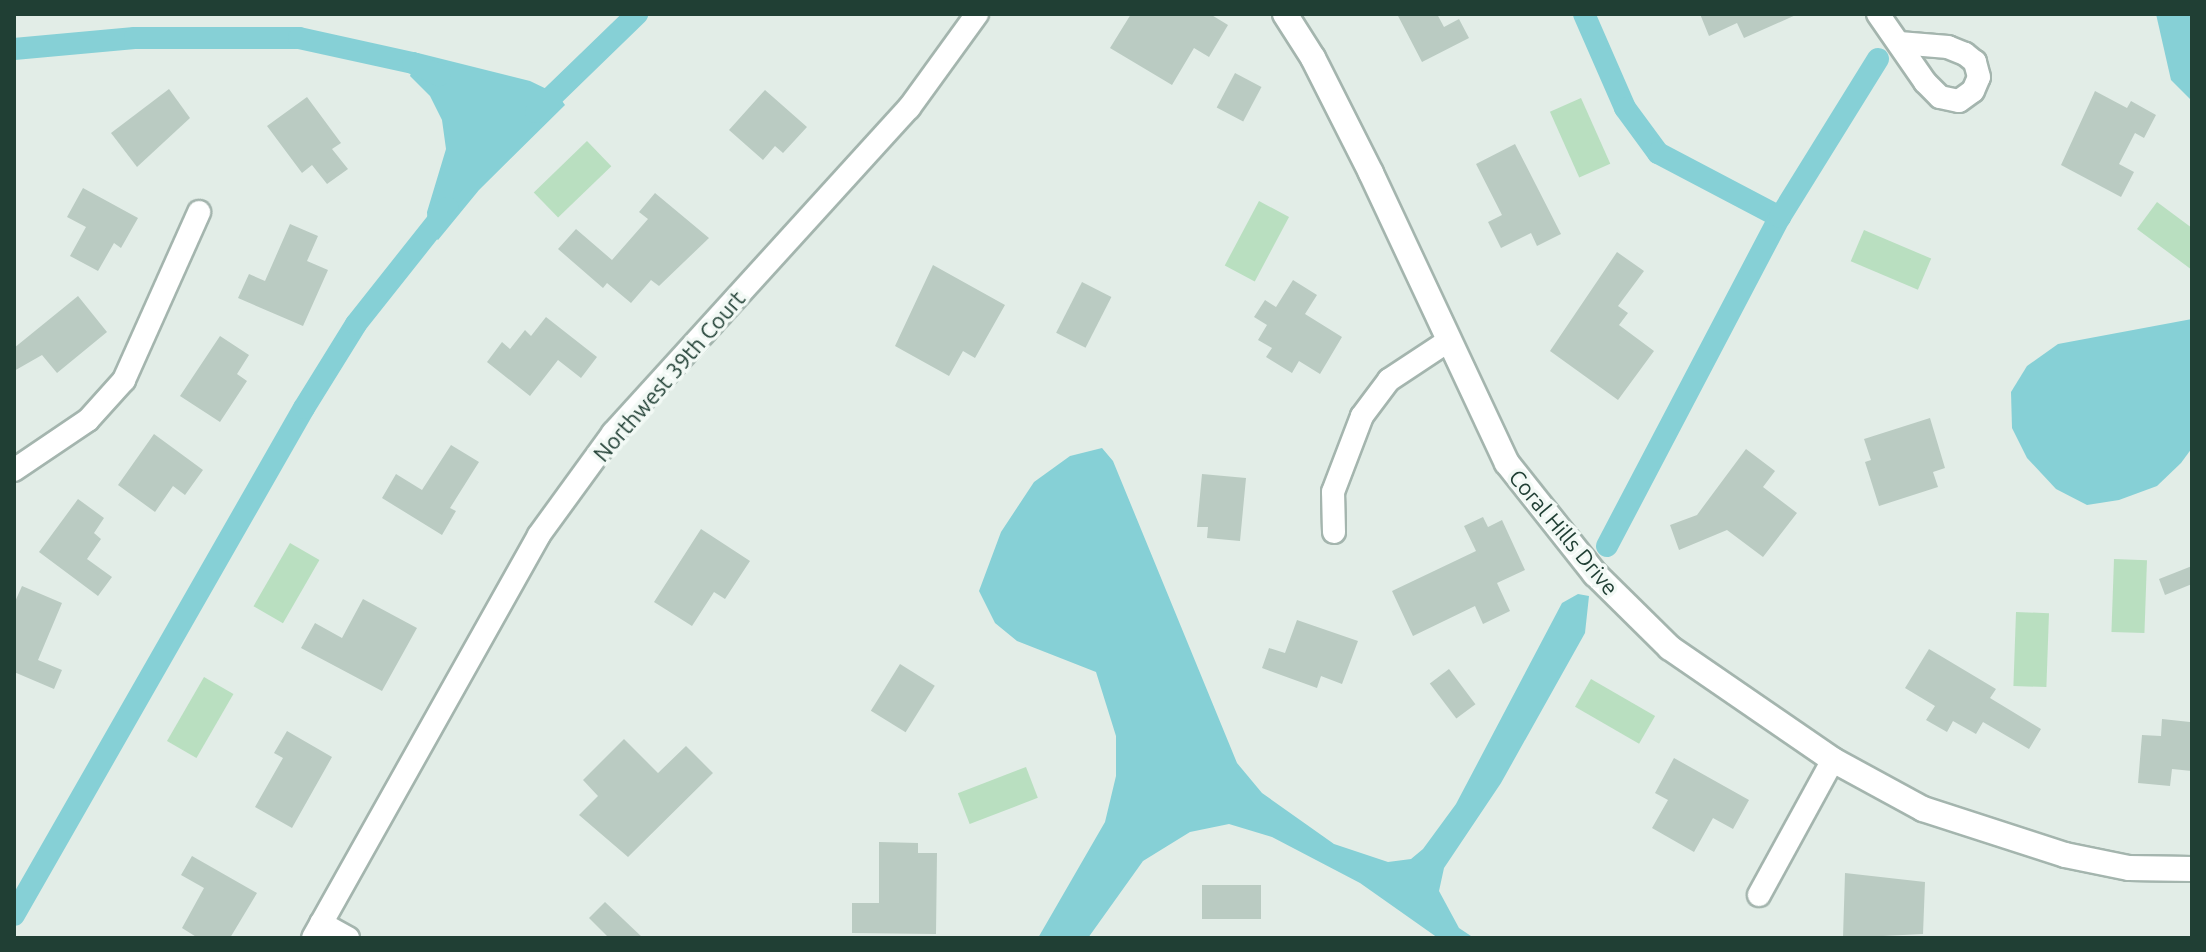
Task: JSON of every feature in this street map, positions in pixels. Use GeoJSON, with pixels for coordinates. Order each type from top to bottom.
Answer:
{"type":"FeatureCollection","features":[{"type":"Feature","properties":{"kind":"street","name":"Northwest 39th Court"},"geometry":{"type":"LineString","coordinates":[[317,931],[539,535],[613,433],[909,108],[977,14]]}},
{"type":"Feature","properties":{"kind":"street","name":"Coral Hills Drive"},"geometry":{"type":"LineString","coordinates":[[1285,14],[1326,83],[1507,463],[1595,574],[1670,648],[1833,760],[1923,809],[2065,855],[2129,868],[2192,869]]}},
{"type":"Feature","properties":{"kind":"street"},"geometry":{"type":"LineString","coordinates":[[1878,14],[1899,43]]}},
{"type":"Feature","properties":{"kind":"street"},"geometry":{"type":"LineString","coordinates":[[14,470],[88,420],[124,380],[199,212]]}},
{"type":"Feature","properties":{"kind":"street"},"geometry":{"type":"LineString","coordinates":[[1334,532],[1333,492],[1362,416],[1389,380],[1448,341]]}},
{"type":"Feature","properties":{"kind":"street"},"geometry":{"type":"LineString","coordinates":[[1759,895],[1833,760]]}},
{"type":"Feature","properties":{"kind":"street"},"geometry":{"type":"LineString","coordinates":[[317,931],[348,938]]}},
{"type":"Feature","properties":{"kind":"green space"},"geometry":{"type":"Polygon","coordinates":[[[1581,98],[1610,164],[1579,178],[1550,112],[1581,98]]]}},
{"type":"Feature","properties":{"kind":"green space"},"geometry":{"type":"Polygon","coordinates":[[[587,141],[611,166],[558,218],[534,192],[587,141]]]}},
{"type":"Feature","properties":{"kind":"green space"},"geometry":{"type":"Polygon","coordinates":[[[1259,201],[1289,217],[1255,281],[1225,265],[1259,201]]]}},
{"type":"Feature","properties":{"kind":"green space"},"geometry":{"type":"Polygon","coordinates":[[[2157,202],[2192,228],[2192,270],[2137,229],[2157,202]]]}},
{"type":"Feature","properties":{"kind":"green space"},"geometry":{"type":"Polygon","coordinates":[[[1864,230],[1931,259],[1918,290],[1851,261],[1864,230]]]}},
{"type":"Feature","properties":{"kind":"green space"},"geometry":{"type":"Polygon","coordinates":[[[290,543],[319,560],[283,623],[254,606],[290,543]]]}},
{"type":"Feature","properties":{"kind":"green space"},"geometry":{"type":"Polygon","coordinates":[[[2114,559],[2147,560],[2144,633],[2111,632],[2114,559]]]}},
{"type":"Feature","properties":{"kind":"green space"},"geometry":{"type":"Polygon","coordinates":[[[2016,612],[2049,613],[2046,687],[2013,686],[2016,612]]]}},
{"type":"Feature","properties":{"kind":"green space"},"geometry":{"type":"Polygon","coordinates":[[[204,677],[233,694],[196,758],[167,741],[204,677]]]}},
{"type":"Feature","properties":{"kind":"green space"},"geometry":{"type":"Polygon","coordinates":[[[1591,679],[1655,716],[1639,744],[1575,707],[1591,679]]]}},
{"type":"Feature","properties":{"kind":"green space"},"geometry":{"type":"Polygon","coordinates":[[[1026,767],[1038,798],[970,824],[958,793],[1026,767]]]}},
{"type":"Feature","properties":{"kind":"water"},"geometry":{"type":"Polygon","coordinates":[[[2156,14],[2192,14],[2192,101],[2171,80],[2156,14]]]}},
{"type":"Feature","properties":{"kind":"water"},"geometry":{"type":"Polygon","coordinates":[[[418,53],[530,81],[557,94],[565,105],[479,190],[438,240],[428,231],[427,212],[446,149],[442,120],[430,96],[410,76],[418,53]]]}},
{"type":"Feature","properties":{"kind":"water"},"geometry":{"type":"Polygon","coordinates":[[[2192,319],[2192,448],[2181,463],[2157,486],[2119,500],[2087,505],[2056,489],[2027,458],[2012,428],[2011,392],[2027,366],[2058,344],[2192,319]]]}},
{"type":"Feature","properties":{"kind":"water"},"geometry":{"type":"Polygon","coordinates":[[[1102,448],[1113,461],[1237,763],[1262,793],[1334,844],[1388,862],[1411,859],[1423,849],[1456,804],[1562,603],[1578,594],[1589,596],[1585,633],[1501,783],[1444,868],[1439,891],[1459,928],[1474,938],[1438,938],[1360,883],[1272,837],[1229,824],[1190,832],[1143,861],[1088,938],[1038,938],[1105,822],[1116,776],[1116,736],[1096,672],[1017,641],[995,623],[979,591],[1001,532],[1034,482],[1070,456],[1102,448]]]}},
{"type":"Feature","properties":{"kind":"building"},"geometry":{"type":"Polygon","coordinates":[[[1131,14],[1210,14],[1228,25],[1209,57],[1194,48],[1172,85],[1110,48],[1131,14]]]}},
{"type":"Feature","properties":{"kind":"building"},"geometry":{"type":"Polygon","coordinates":[[[1397,14],[1437,14],[1444,27],[1459,19],[1469,38],[1422,62],[1397,14]]]}},
{"type":"Feature","properties":{"kind":"building"},"geometry":{"type":"Polygon","coordinates":[[[1700,14],[1798,14],[1744,38],[1737,23],[1709,36],[1700,14]]]}},
{"type":"Feature","properties":{"kind":"building"},"geometry":{"type":"Polygon","coordinates":[[[1235,73],[1261,87],[1243,122],[1217,107],[1235,73]]]}},
{"type":"Feature","properties":{"kind":"building"},"geometry":{"type":"Polygon","coordinates":[[[169,89],[190,118],[137,167],[111,133],[169,89]]]}},
{"type":"Feature","properties":{"kind":"building"},"geometry":{"type":"Polygon","coordinates":[[[765,90],[807,127],[783,153],[775,146],[763,160],[729,130],[765,90]]]}},
{"type":"Feature","properties":{"kind":"building"},"geometry":{"type":"Polygon","coordinates":[[[2095,91],[2127,108],[2131,101],[2156,115],[2144,138],[2135,133],[2119,164],[2134,172],[2121,197],[2061,165],[2095,91]]]}},
{"type":"Feature","properties":{"kind":"building"},"geometry":{"type":"Polygon","coordinates":[[[307,97],[341,143],[332,149],[348,169],[327,184],[312,165],[302,173],[267,126],[307,97]]]}},
{"type":"Feature","properties":{"kind":"building"},"geometry":{"type":"Polygon","coordinates":[[[1515,144],[1561,234],[1537,246],[1531,233],[1501,248],[1488,222],[1502,215],[1476,164],[1515,144]]]}},
{"type":"Feature","properties":{"kind":"building"},"geometry":{"type":"Polygon","coordinates":[[[83,188],[138,218],[121,248],[114,243],[98,271],[70,256],[86,227],[67,217],[83,188]]]}},
{"type":"Feature","properties":{"kind":"building"},"geometry":{"type":"Polygon","coordinates":[[[655,193],[709,238],[659,286],[651,280],[631,303],[607,283],[603,288],[558,249],[576,229],[612,260],[648,219],[639,212],[655,193]]]}},
{"type":"Feature","properties":{"kind":"building"},"geometry":{"type":"Polygon","coordinates":[[[290,224],[318,236],[307,261],[328,270],[303,326],[238,298],[249,274],[265,281],[290,224]]]}},
{"type":"Feature","properties":{"kind":"building"},"geometry":{"type":"Polygon","coordinates":[[[1617,252],[1644,271],[1618,306],[1628,313],[1619,325],[1654,351],[1618,400],[1550,351],[1617,252]]]}},
{"type":"Feature","properties":{"kind":"building"},"geometry":{"type":"Polygon","coordinates":[[[933,265],[1005,305],[975,358],[963,351],[949,376],[895,346],[933,265]]]}},
{"type":"Feature","properties":{"kind":"building"},"geometry":{"type":"Polygon","coordinates":[[[1293,280],[1317,295],[1305,314],[1342,337],[1320,374],[1299,361],[1292,373],[1266,357],[1272,348],[1258,340],[1267,325],[1254,317],[1265,300],[1276,307],[1293,280]]]}},
{"type":"Feature","properties":{"kind":"building"},"geometry":{"type":"Polygon","coordinates":[[[1082,282],[1111,297],[1086,348],[1056,333],[1082,282]]]}},
{"type":"Feature","properties":{"kind":"building"},"geometry":{"type":"Polygon","coordinates":[[[78,296],[107,332],[57,373],[42,355],[14,371],[14,348],[78,296]]]}},
{"type":"Feature","properties":{"kind":"building"},"geometry":{"type":"Polygon","coordinates":[[[546,317],[597,357],[581,378],[558,360],[530,396],[487,362],[502,342],[510,349],[525,330],[531,336],[546,317]]]}},
{"type":"Feature","properties":{"kind":"building"},"geometry":{"type":"Polygon","coordinates":[[[220,336],[249,355],[237,374],[247,381],[220,422],[180,396],[220,336]]]}},
{"type":"Feature","properties":{"kind":"building"},"geometry":{"type":"Polygon","coordinates":[[[1930,418],[1945,468],[1933,472],[1938,487],[1879,506],[1865,462],[1871,460],[1864,439],[1930,418]]]}},
{"type":"Feature","properties":{"kind":"building"},"geometry":{"type":"Polygon","coordinates":[[[154,434],[203,470],[185,495],[173,486],[155,512],[118,485],[154,434]]]}},
{"type":"Feature","properties":{"kind":"building"},"geometry":{"type":"Polygon","coordinates":[[[451,445],[479,462],[450,508],[456,511],[442,535],[382,498],[396,474],[422,490],[451,445]]]}},
{"type":"Feature","properties":{"kind":"building"},"geometry":{"type":"Polygon","coordinates":[[[1746,449],[1775,471],[1763,487],[1797,513],[1763,557],[1727,530],[1679,550],[1670,525],[1697,515],[1746,449]]]}},
{"type":"Feature","properties":{"kind":"building"},"geometry":{"type":"Polygon","coordinates":[[[1202,474],[1246,478],[1240,541],[1207,538],[1208,527],[1197,527],[1202,474]]]}},
{"type":"Feature","properties":{"kind":"building"},"geometry":{"type":"Polygon","coordinates":[[[78,499],[104,518],[94,533],[101,539],[87,559],[112,577],[98,596],[39,552],[78,499]]]}},
{"type":"Feature","properties":{"kind":"building"},"geometry":{"type":"Polygon","coordinates":[[[1483,517],[1488,527],[1502,520],[1525,570],[1497,583],[1510,611],[1483,624],[1475,606],[1413,636],[1392,591],[1476,551],[1464,526],[1483,517]]]}},
{"type":"Feature","properties":{"kind":"building"},"geometry":{"type":"Polygon","coordinates":[[[701,529],[750,561],[725,599],[714,592],[692,626],[654,602],[701,529]]]}},
{"type":"Feature","properties":{"kind":"building"},"geometry":{"type":"Polygon","coordinates":[[[2192,566],[2192,584],[2165,595],[2159,579],[2192,566]]]}},
{"type":"Feature","properties":{"kind":"building"},"geometry":{"type":"Polygon","coordinates":[[[22,586],[62,603],[38,660],[62,670],[54,689],[14,672],[14,604],[22,586]]]}},
{"type":"Feature","properties":{"kind":"building"},"geometry":{"type":"Polygon","coordinates":[[[363,599],[417,628],[382,691],[301,648],[315,623],[342,638],[363,599]]]}},
{"type":"Feature","properties":{"kind":"building"},"geometry":{"type":"Polygon","coordinates":[[[1297,620],[1358,641],[1342,684],[1321,676],[1317,688],[1262,668],[1269,648],[1285,653],[1297,620]]]}},
{"type":"Feature","properties":{"kind":"building"},"geometry":{"type":"Polygon","coordinates":[[[1929,649],[1996,689],[1990,698],[2041,729],[2029,749],[1983,722],[1976,734],[1953,721],[1947,732],[1926,720],[1935,706],[1905,688],[1929,649]]]}},
{"type":"Feature","properties":{"kind":"building"},"geometry":{"type":"Polygon","coordinates":[[[900,664],[935,686],[906,732],[871,711],[900,664]]]}},
{"type":"Feature","properties":{"kind":"building"},"geometry":{"type":"Polygon","coordinates":[[[1449,669],[1475,704],[1456,719],[1430,683],[1449,669]]]}},
{"type":"Feature","properties":{"kind":"building"},"geometry":{"type":"Polygon","coordinates":[[[2162,719],[2190,722],[2192,771],[2172,769],[2170,786],[2138,783],[2142,735],[2161,736],[2162,719]]]}},
{"type":"Feature","properties":{"kind":"building"},"geometry":{"type":"Polygon","coordinates":[[[287,731],[332,757],[292,828],[255,807],[283,758],[274,753],[287,731]]]}},
{"type":"Feature","properties":{"kind":"building"},"geometry":{"type":"Polygon","coordinates":[[[624,739],[658,773],[686,746],[713,773],[628,857],[579,815],[598,796],[583,780],[624,739]]]}},
{"type":"Feature","properties":{"kind":"building"},"geometry":{"type":"Polygon","coordinates":[[[1674,758],[1749,800],[1733,829],[1713,818],[1694,852],[1652,828],[1668,800],[1655,793],[1674,758]]]}},
{"type":"Feature","properties":{"kind":"building"},"geometry":{"type":"Polygon","coordinates":[[[879,842],[918,843],[918,853],[937,853],[936,934],[852,933],[852,903],[879,903],[879,842]]]}},
{"type":"Feature","properties":{"kind":"building"},"geometry":{"type":"Polygon","coordinates":[[[192,856],[257,893],[230,938],[198,938],[182,928],[204,888],[181,875],[192,856]]]}},
{"type":"Feature","properties":{"kind":"building"},"geometry":{"type":"Polygon","coordinates":[[[1845,873],[1925,882],[1923,934],[1843,938],[1845,873]]]}},
{"type":"Feature","properties":{"kind":"building"},"geometry":{"type":"Polygon","coordinates":[[[1202,885],[1261,885],[1261,919],[1202,919],[1202,885]]]}},
{"type":"Feature","properties":{"kind":"building"},"geometry":{"type":"Polygon","coordinates":[[[605,902],[643,938],[609,938],[589,918],[605,902]]]}},
{"type":"Feature","properties":{"kind":"waterway"},"geometry":{"type":"LineString","coordinates":[[536,112],[637,14]]}},
{"type":"Feature","properties":{"kind":"waterway"},"geometry":{"type":"LineString","coordinates":[[1584,14],[1625,108],[1658,153],[1780,217]]}},
{"type":"Feature","properties":{"kind":"waterway"},"geometry":{"type":"LineString","coordinates":[[14,49],[135,38],[299,38],[413,63],[439,75]]}},
{"type":"Feature","properties":{"kind":"waterway"},"geometry":{"type":"LineString","coordinates":[[1607,546],[1780,217],[1878,59]]}},
{"type":"Feature","properties":{"kind":"waterway"},"geometry":{"type":"LineString","coordinates":[[14,915],[304,408],[356,324],[448,208]]}}]}
